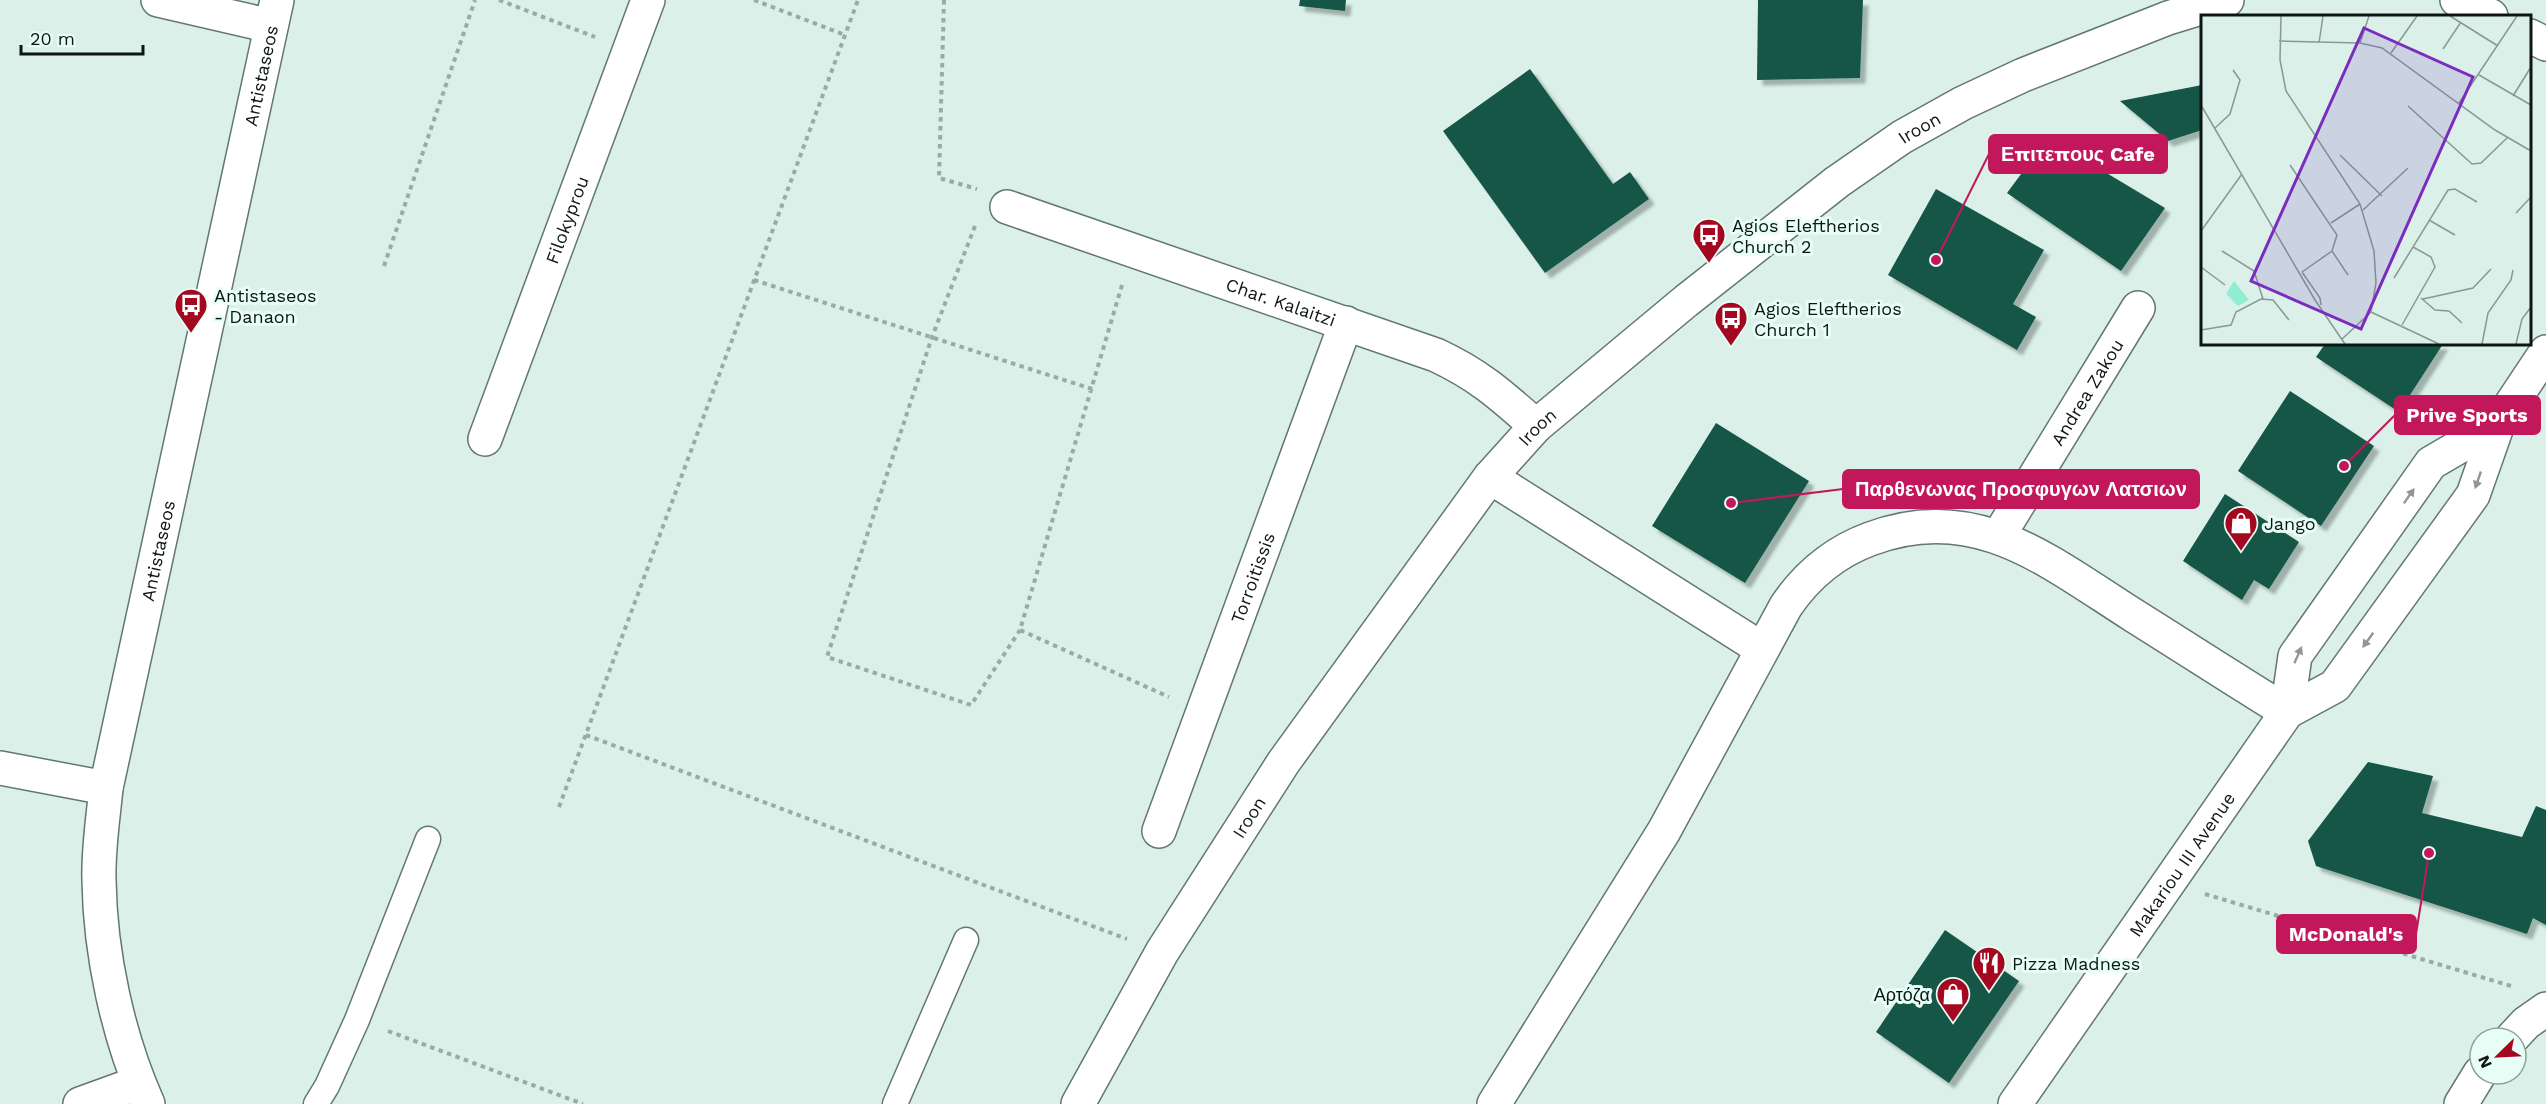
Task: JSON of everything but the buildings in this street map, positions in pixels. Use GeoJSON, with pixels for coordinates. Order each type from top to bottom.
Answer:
{"type":"FeatureCollection","features":[{"type":"Feature","properties":{"kind":"street"},"geometry":{"type":"LineString","coordinates":[[158,0],[274,13]]}},
{"type":"Feature","properties":{"kind":"street","name":"Filokyprou"},"geometry":{"type":"LineString","coordinates":[[484,439],[648,0]]}},
{"type":"Feature","properties":{"kind":"street","name":"Iroon"},"geometry":{"type":"LineString","coordinates":[[1078,1104],[1162,952],[1283,763],[1490,477],[1536,426],[1704,287],[1837,182],[1902,137],[1963,103],[2034,70],[2168,18],[2227,0]]}},
{"type":"Feature","properties":{"kind":"street"},"geometry":{"type":"LineString","coordinates":[[2457,0],[2488,15]]}},
{"type":"Feature","properties":{"kind":"street","name":"Antistaseos"},"geometry":{"type":"LineString","coordinates":[[143,1093],[123,1032],[106,954],[101,918],[100,851],[106,788],[274,13]]}},
{"type":"Feature","properties":{"kind":"street"},"geometry":{"type":"LineString","coordinates":[[2531,37],[2546,44]]}},
{"type":"Feature","properties":{"kind":"street","name":"Char. Kalaitzi"},"geometry":{"type":"LineString","coordinates":[[995,206],[1133,250],[1436,355],[1486,382],[1536,426]]}},
{"type":"Feature","properties":{"kind":"street","name":"Andrea Zakou"},"geometry":{"type":"LineString","coordinates":[[1998,537],[2138,308]]}},
{"type":"Feature","properties":{"kind":"street","name":"Torroitissis"},"geometry":{"type":"LineString","coordinates":[[1158,831],[1346,323]]}},
{"type":"Feature","properties":{"kind":"street","name":"Makariou III Avenue"},"geometry":{"type":"LineString","coordinates":[[2287,712],[2335,686],[2473,495],[2498,424],[2546,352]]}},
{"type":"Feature","properties":{"kind":"street","name":"Makariou III Avenue"},"geometry":{"type":"LineString","coordinates":[[2015,1104],[2287,712],[2295,656],[2432,464],[2498,424]]}},
{"type":"Feature","properties":{"kind":"street"},"geometry":{"type":"LineString","coordinates":[[1490,477],[1762,649]]}},
{"type":"Feature","properties":{"kind":"street"},"geometry":{"type":"LineString","coordinates":[[1494,1104],[1664,831],[1762,649],[1799,587],[1837,554],[1857,543],[1883,534],[1928,525],[1954,526],[1998,537],[2049,562],[2287,712]]}},
{"type":"Feature","properties":{"kind":"street"},"geometry":{"type":"LineString","coordinates":[[0,768],[106,788]]}},
{"type":"Feature","properties":{"kind":"street"},"geometry":{"type":"LineString","coordinates":[[2523,1026],[2546,1009]]}},
{"type":"Feature","properties":{"kind":"street"},"geometry":{"type":"LineString","coordinates":[[2461,1104],[2472,1086]]}},
{"type":"Feature","properties":{"kind":"street"},"geometry":{"type":"LineString","coordinates":[[80,1104],[143,1093]]}},
{"type":"Feature","properties":{"kind":"lane"},"geometry":{"type":"LineString","coordinates":[[316,1104],[327,1086],[357,1020],[428,839]]}},
{"type":"Feature","properties":{"kind":"lane"},"geometry":{"type":"LineString","coordinates":[[895,1104],[966,940]]}},
{"type":"Feature","properties":{"kind":"path"},"geometry":{"type":"LineString","coordinates":[[384,266],[475,0]]}},
{"type":"Feature","properties":{"kind":"path"},"geometry":{"type":"LineString","coordinates":[[499,0],[629,50]]}},
{"type":"Feature","properties":{"kind":"path"},"geometry":{"type":"LineString","coordinates":[[754,0],[845,35]]}},
{"type":"Feature","properties":{"kind":"path"},"geometry":{"type":"LineString","coordinates":[[559,807],[858,0]]}},
{"type":"Feature","properties":{"kind":"path"},"geometry":{"type":"LineString","coordinates":[[944,0],[939,178],[989,192],[995,206],[932,337],[827,657],[971,705],[1020,630],[1133,250]]}},
{"type":"Feature","properties":{"kind":"path"},"geometry":{"type":"LineString","coordinates":[[754,280],[1092,389]]}},
{"type":"Feature","properties":{"kind":"path"},"geometry":{"type":"LineString","coordinates":[[1020,630],[1202,712]]}},
{"type":"Feature","properties":{"kind":"path"},"geometry":{"type":"LineString","coordinates":[[586,735],[1162,952]]}},
{"type":"Feature","properties":{"kind":"path"},"geometry":{"type":"LineString","coordinates":[[2169,883],[2512,987]]}},
{"type":"Feature","properties":{"kind":"path"},"geometry":{"type":"LineString","coordinates":[[357,1020],[583,1104]]}},
{"type":"Feature","properties":{"kind":"place","name":"Επιτεπους Cafe"},"geometry":{"type":"Point","coordinates":[1936,260]}},
{"type":"Feature","properties":{"kind":"place","name":"Agios Eleftherios Church 2"},"geometry":{"type":"Point","coordinates":[1709,264]}},
{"type":"Feature","properties":{"kind":"place","name":"Antistaseos - Danaon"},"geometry":{"type":"Point","coordinates":[191,334]}},
{"type":"Feature","properties":{"kind":"place","name":"Agios Eleftherios Church 1"},"geometry":{"type":"Point","coordinates":[1731,347]}},
{"type":"Feature","properties":{"kind":"place","name":"Prive Sports"},"geometry":{"type":"Point","coordinates":[2344,466]}},
{"type":"Feature","properties":{"kind":"place","name":"Παρθενωνας Προσφυγων Λατσιων"},"geometry":{"type":"Point","coordinates":[1731,503]}},
{"type":"Feature","properties":{"kind":"place","name":"Jango"},"geometry":{"type":"Point","coordinates":[2241,552]}},
{"type":"Feature","properties":{"kind":"place","name":"McDonald's"},"geometry":{"type":"Point","coordinates":[2429,853]}},
{"type":"Feature","properties":{"kind":"place","name":"Pizza Madness"},"geometry":{"type":"Point","coordinates":[1989,992]}},
{"type":"Feature","properties":{"kind":"place","name":"Αρτόζα"},"geometry":{"type":"Point","coordinates":[1953,1023]}}]}
